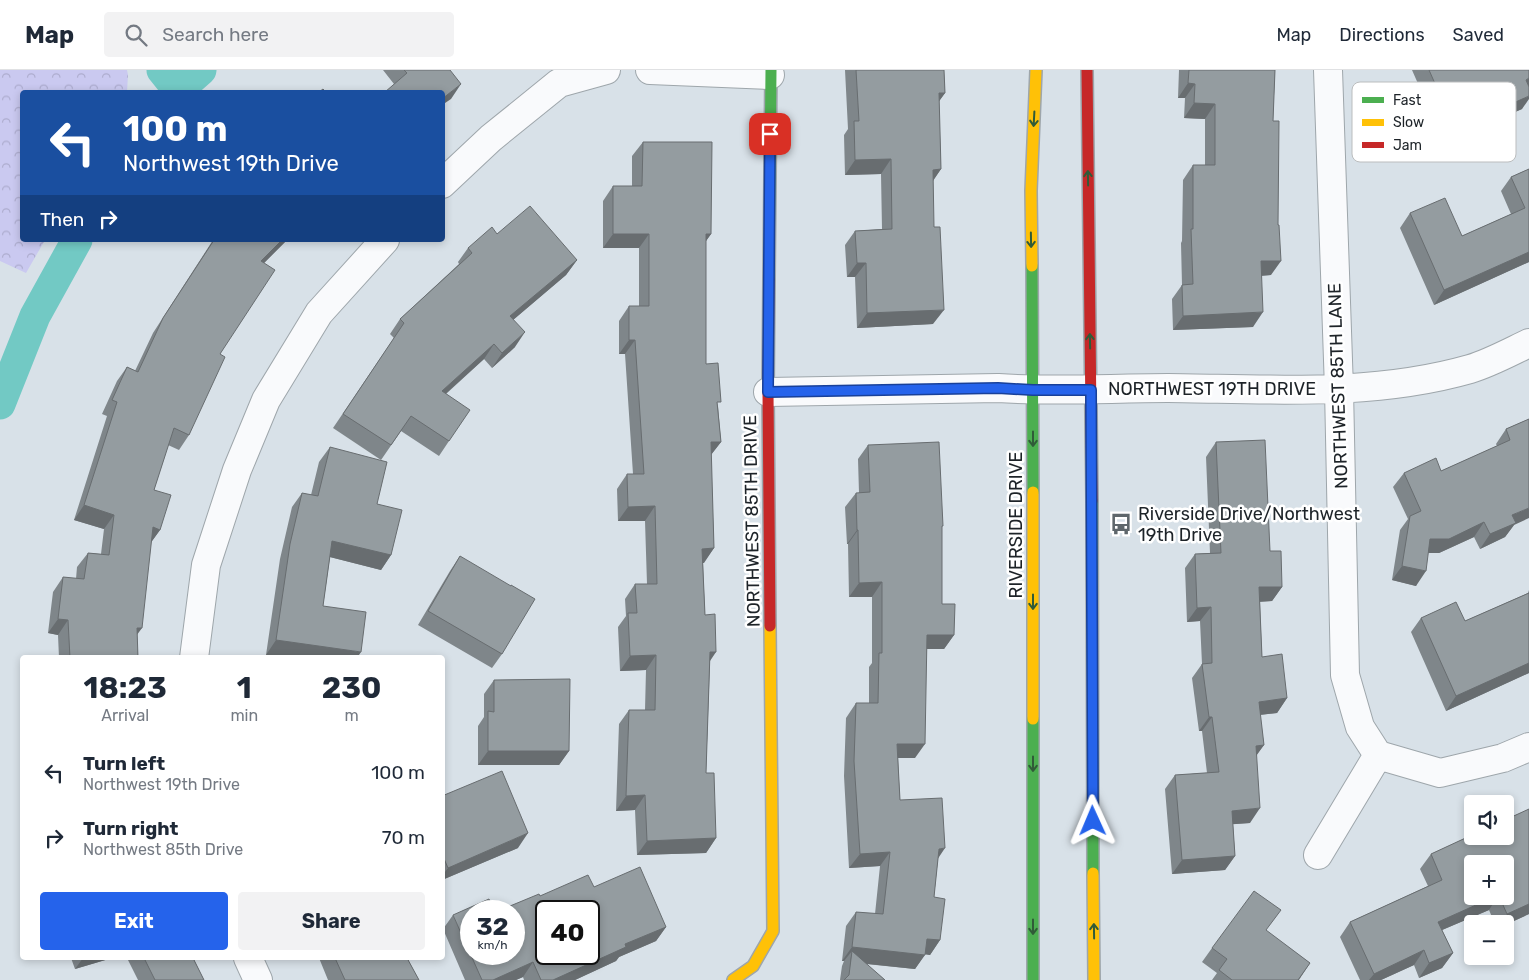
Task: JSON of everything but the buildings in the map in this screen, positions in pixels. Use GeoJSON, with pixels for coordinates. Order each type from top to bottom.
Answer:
{"type":"FeatureCollection","features":[{"type":"Feature","properties":{"kind":"street"},"geometry":{"type":"LineString","coordinates":[[445,181],[491,138],[559,83],[606,70]]}},
{"type":"Feature","properties":{"kind":"street"},"geometry":{"type":"LineString","coordinates":[[650,70],[771,72]]}},
{"type":"Feature","properties":{"kind":"street","name":"RIVERSIDE DRIVE"},"geometry":{"type":"LineString","coordinates":[[1032,980],[1033,390],[1030,191],[1036,70]]}},
{"type":"Feature","properties":{"kind":"street"},"geometry":{"type":"LineString","coordinates":[[1087,70],[1091,390],[1094,980]]}},
{"type":"Feature","properties":{"kind":"street","name":"NORTHWEST 85TH LANE"},"geometry":{"type":"LineString","coordinates":[[1328,70],[1339,389],[1345,675],[1360,727],[1378,755]]}},
{"type":"Feature","properties":{"kind":"street","name":"NORTHWEST 85TH DRIVE"},"geometry":{"type":"LineString","coordinates":[[733,980],[753,966],[773,932],[768,392],[771,72]]}},
{"type":"Feature","properties":{"kind":"street"},"geometry":{"type":"LineString","coordinates":[[194,655],[206,565],[237,470],[266,400],[319,314],[383,242]]}},
{"type":"Feature","properties":{"kind":"street","name":"NORTHWEST 19TH DRIVE"},"geometry":{"type":"LineString","coordinates":[[768,392],[998,388],[1033,390],[1127,388],[1339,389],[1416,382],[1472,368],[1529,343]]}},
{"type":"Feature","properties":{"kind":"street"},"geometry":{"type":"LineString","coordinates":[[1318,855],[1378,755],[1440,773],[1503,758],[1529,747]]}},
{"type":"Feature","properties":{"kind":"street"},"geometry":{"type":"LineString","coordinates":[[249,960],[258,980]]}},
{"type":"Feature","properties":{"kind":"green space"},"geometry":{"type":"Polygon","coordinates":[[[0,70],[127,70],[127,90],[20,90],[20,242],[44,242],[26,273],[0,261],[0,70]]]}},
{"type":"Feature","properties":{"kind":"waterway"},"geometry":{"type":"LineString","coordinates":[[162,70],[178,90]]}},
{"type":"Feature","properties":{"kind":"waterway"},"geometry":{"type":"LineString","coordinates":[[178,90],[201,70]]}},
{"type":"Feature","properties":{"kind":"waterway"},"geometry":{"type":"LineString","coordinates":[[0,404],[35,316],[76,242]]}},
{"type":"Feature","properties":{"kind":"traffic: fast"},"geometry":{"type":"LineString","coordinates":[[769,279],[771,70]]}},
{"type":"Feature","properties":{"kind":"traffic: fast"},"geometry":{"type":"LineString","coordinates":[[1032,266],[1033,492]]}},
{"type":"Feature","properties":{"kind":"traffic: fast"},"geometry":{"type":"LineString","coordinates":[[1092,501],[1093,873]]}},
{"type":"Feature","properties":{"kind":"traffic: fast"},"geometry":{"type":"LineString","coordinates":[[1033,719],[1033,980]]}},
{"type":"Feature","properties":{"kind":"traffic: slow"},"geometry":{"type":"LineString","coordinates":[[1032,266],[1031,191],[1036,70]]}},
{"type":"Feature","properties":{"kind":"traffic: slow"},"geometry":{"type":"LineString","coordinates":[[1033,492],[1033,719]]}},
{"type":"Feature","properties":{"kind":"traffic: slow"},"geometry":{"type":"LineString","coordinates":[[733,980],[753,966],[773,931],[770,626]]}},
{"type":"Feature","properties":{"kind":"traffic: slow"},"geometry":{"type":"LineString","coordinates":[[1093,873],[1094,980]]}},
{"type":"Feature","properties":{"kind":"traffic: jam"},"geometry":{"type":"LineString","coordinates":[[1087,70],[1092,501]]}},
{"type":"Feature","properties":{"kind":"traffic: jam"},"geometry":{"type":"LineString","coordinates":[[769,279],[770,626]]}},
{"type":"Feature","properties":{"kind":"place","name":"Riverside Drive/Northwest 19th Drive"},"geometry":{"type":"Point","coordinates":[1121,524]}},
{"type":"Feature","properties":{"kind":"route"},"geometry":{"type":"LineString","coordinates":[[770,134],[768,392],[998,388],[1091,390],[1093,821]]}}]}
